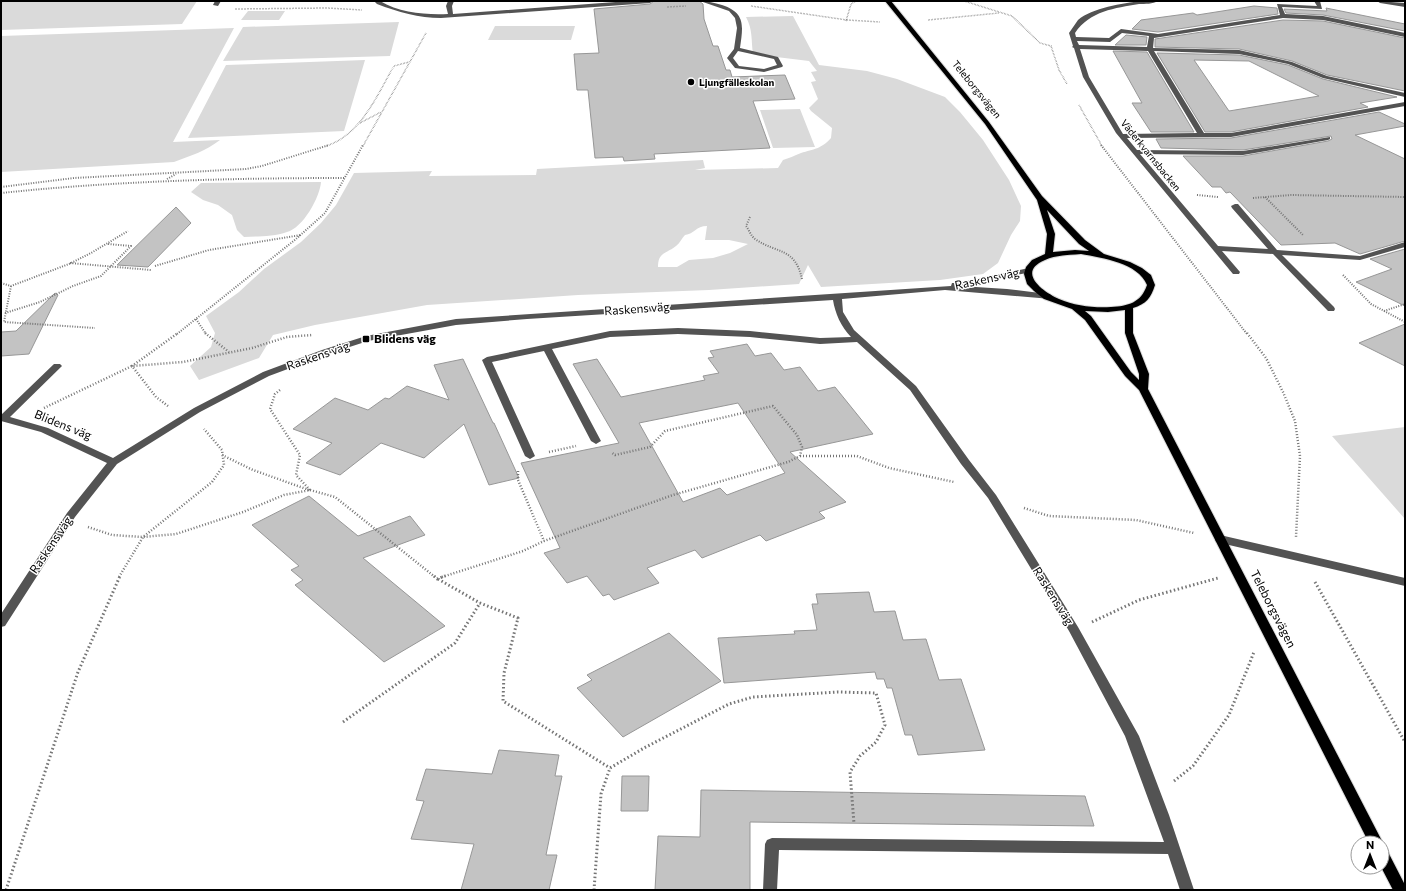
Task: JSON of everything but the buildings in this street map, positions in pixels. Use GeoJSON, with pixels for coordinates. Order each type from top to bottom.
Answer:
{"type":"FeatureCollection","features":[{"type":"Feature","properties":{"kind":"main road","name":"Teleborgsvägen"},"geometry":{"type":"LineString","coordinates":[[888,1],[987,123],[1040,198],[1082,242],[1101,255]]}},
{"type":"Feature","properties":{"kind":"main road","name":"Teleborgsvägen"},"geometry":{"type":"LineString","coordinates":[[1040,198],[1050,234],[1049,256]]}},
{"type":"Feature","properties":{"kind":"main road"},"geometry":{"type":"LineString","coordinates":[[1074,252],[1101,255],[1114,258],[1131,265],[1143,274],[1148,280],[1150,286],[1148,295],[1139,303],[1129,306],[1104,310],[1075,307],[1048,297],[1032,284],[1029,277],[1029,270],[1036,262],[1049,256],[1074,252]]}},
{"type":"Feature","properties":{"kind":"main road","name":"Teleborgsvägen"},"geometry":{"type":"LineString","coordinates":[[1129,306],[1129,333],[1144,374],[1143,389]]}},
{"type":"Feature","properties":{"kind":"main road","name":"Teleborgsvägen"},"geometry":{"type":"LineString","coordinates":[[1075,307],[1088,318],[1128,374],[1143,389],[1372,835]]}},
{"type":"Feature","properties":{"kind":"main road"},"geometry":{"type":"LineString","coordinates":[[1390,870],[1400,890]]}},
{"type":"Feature","properties":{"kind":"street"},"geometry":{"type":"LineString","coordinates":[[377,1],[400,12],[436,17],[650,1]]}},
{"type":"Feature","properties":{"kind":"street"},"geometry":{"type":"LineString","coordinates":[[451,1],[451,16]]}},
{"type":"Feature","properties":{"kind":"street"},"geometry":{"type":"LineString","coordinates":[[702,1],[731,10],[738,18],[740,28],[737,49],[730,58],[737,67],[757,71],[773,70],[780,66],[776,58],[737,49]]}},
{"type":"Feature","properties":{"kind":"street"},"geometry":{"type":"LineString","coordinates":[[1155,1],[1100,12],[1081,21],[1072,33],[1073,39],[1110,40],[1121,31],[1156,35],[1283,16],[1323,18],[1405,35]]}},
{"type":"Feature","properties":{"kind":"street"},"geometry":{"type":"LineString","coordinates":[[1283,16],[1278,5],[1320,8],[1317,1]]}},
{"type":"Feature","properties":{"kind":"street"},"geometry":{"type":"LineString","coordinates":[[1380,1],[1405,5]]}},
{"type":"Feature","properties":{"kind":"street"},"geometry":{"type":"LineString","coordinates":[[1156,35],[1151,37],[1150,49],[1202,136]]}},
{"type":"Feature","properties":{"kind":"street","name":"Väderkvarnsbacken"},"geometry":{"type":"LineString","coordinates":[[1073,39],[1086,77],[1121,136],[1236,272]]}},
{"type":"Feature","properties":{"kind":"street"},"geometry":{"type":"LineString","coordinates":[[1075,47],[1212,50],[1246,53],[1290,63],[1325,77],[1405,95]]}},
{"type":"Feature","properties":{"kind":"street"},"geometry":{"type":"LineString","coordinates":[[1121,136],[1231,135],[1405,104]]}},
{"type":"Feature","properties":{"kind":"street"},"geometry":{"type":"LineString","coordinates":[[1134,152],[1243,153],[1328,138]]}},
{"type":"Feature","properties":{"kind":"street"},"geometry":{"type":"LineString","coordinates":[[1235,206],[1274,252],[1331,309]]}},
{"type":"Feature","properties":{"kind":"street"},"geometry":{"type":"LineString","coordinates":[[1216,248],[1360,258],[1405,244]]}},
{"type":"Feature","properties":{"kind":"street","name":"Raskens väg"},"geometry":{"type":"LineString","coordinates":[[1,622],[71,515],[113,462],[197,410],[266,374],[325,352],[366,339],[415,329],[472,321],[527,316],[837,297],[945,288],[1029,270]]}},
{"type":"Feature","properties":{"kind":"street","name":"Raskens väg"},"geometry":{"type":"LineString","coordinates":[[945,288],[1013,292],[1048,297]]}},
{"type":"Feature","properties":{"kind":"street","name":"Raskens väg"},"geometry":{"type":"LineString","coordinates":[[837,297],[839,312],[850,331],[912,388],[992,498],[1074,630],[1132,736],[1155,796],[1187,890]]}},
{"type":"Feature","properties":{"kind":"street","name":"Raskens väg"},"geometry":{"type":"LineString","coordinates":[[530,456],[487,360],[610,334],[678,331],[750,334],[820,341],[859,339]]}},
{"type":"Feature","properties":{"kind":"street"},"geometry":{"type":"LineString","coordinates":[[547,347],[596,441]]}},
{"type":"Feature","properties":{"kind":"street"},"geometry":{"type":"LineString","coordinates":[[2,418],[57,366]]}},
{"type":"Feature","properties":{"kind":"street","name":"Blidens väg"},"geometry":{"type":"LineString","coordinates":[[2,418],[16,421],[69,440],[113,462]]}},
{"type":"Feature","properties":{"kind":"street"},"geometry":{"type":"LineString","coordinates":[[1220,539],[1405,582]]}},
{"type":"Feature","properties":{"kind":"street"},"geometry":{"type":"LineString","coordinates":[[770,890],[772,844],[1173,848]]}},
{"type":"Feature","properties":{"kind":"path"},"geometry":{"type":"LineString","coordinates":[[846,21],[851,4],[856,1]]}},
{"type":"Feature","properties":{"kind":"path"},"geometry":{"type":"LineString","coordinates":[[964,1],[1012,16],[1040,43],[1051,46],[1059,70],[1067,84]]}},
{"type":"Feature","properties":{"kind":"path"},"geometry":{"type":"LineString","coordinates":[[217,3],[213,10],[327,8],[364,10]]}},
{"type":"Feature","properties":{"kind":"path"},"geometry":{"type":"LineString","coordinates":[[923,21],[1000,12]]}},
{"type":"Feature","properties":{"kind":"path"},"geometry":{"type":"LineString","coordinates":[[16,421],[132,366],[156,351],[301,235],[325,213],[409,62],[429,30]]}},
{"type":"Feature","properties":{"kind":"path"},"geometry":{"type":"LineString","coordinates":[[360,123],[394,66],[409,62]]}},
{"type":"Feature","properties":{"kind":"path"},"geometry":{"type":"LineString","coordinates":[[1078,104],[1101,145],[1266,358],[1295,421],[1300,456],[1296,538],[1302,559],[1405,742]]}},
{"type":"Feature","properties":{"kind":"path"},"geometry":{"type":"LineString","coordinates":[[166,180],[177,174],[262,166],[336,143],[360,123],[381,112]]}},
{"type":"Feature","properties":{"kind":"path"},"geometry":{"type":"LineString","coordinates":[[1,187],[74,178],[171,172],[177,174]]}},
{"type":"Feature","properties":{"kind":"path"},"geometry":{"type":"LineString","coordinates":[[1,193],[100,183],[166,180],[345,178]]}},
{"type":"Feature","properties":{"kind":"path"},"geometry":{"type":"LineString","coordinates":[[1167,191],[1219,197]]}},
{"type":"Feature","properties":{"kind":"path"},"geometry":{"type":"LineString","coordinates":[[1252,198],[1291,195],[1405,197]]}},
{"type":"Feature","properties":{"kind":"path"},"geometry":{"type":"LineString","coordinates":[[750,217],[746,226],[754,238],[790,255],[799,266],[801,276],[810,298]]}},
{"type":"Feature","properties":{"kind":"path"},"geometry":{"type":"LineString","coordinates":[[1,283],[11,286],[51,269],[70,263],[108,244],[128,231]]}},
{"type":"Feature","properties":{"kind":"path"},"geometry":{"type":"LineString","coordinates":[[156,266],[175,258],[223,247],[301,235]]}},
{"type":"Feature","properties":{"kind":"path"},"geometry":{"type":"LineString","coordinates":[[5,313],[40,302],[72,286],[101,276],[131,246],[108,244]]}},
{"type":"Feature","properties":{"kind":"path"},"geometry":{"type":"LineString","coordinates":[[70,263],[151,270]]}},
{"type":"Feature","properties":{"kind":"path"},"geometry":{"type":"LineString","coordinates":[[11,286],[4,322],[95,328]]}},
{"type":"Feature","properties":{"kind":"path"},"geometry":{"type":"LineString","coordinates":[[1384,311],[1405,304]]}},
{"type":"Feature","properties":{"kind":"path"},"geometry":{"type":"LineString","coordinates":[[196,319],[206,334],[229,352]]}},
{"type":"Feature","properties":{"kind":"path"},"geometry":{"type":"LineString","coordinates":[[132,366],[183,362],[287,337],[318,335]]}},
{"type":"Feature","properties":{"kind":"path"},"geometry":{"type":"LineString","coordinates":[[132,366],[156,397],[170,407]]}},
{"type":"Feature","properties":{"kind":"path"},"geometry":{"type":"LineString","coordinates":[[281,390],[275,394],[270,408],[300,455],[296,475],[310,490]]}},
{"type":"Feature","properties":{"kind":"path"},"geometry":{"type":"LineString","coordinates":[[544,541],[518,480],[518,469],[530,456],[596,441],[615,455],[650,447],[665,431],[773,406],[797,435],[802,447],[800,456]]}},
{"type":"Feature","properties":{"kind":"path"},"geometry":{"type":"LineString","coordinates":[[6,890],[78,672],[123,569],[143,537],[176,513],[212,482],[224,465],[222,450],[202,427]]}},
{"type":"Feature","properties":{"kind":"path"},"geometry":{"type":"LineString","coordinates":[[222,455],[253,470],[335,497],[437,579],[480,603],[518,618],[504,673],[503,701],[610,768]]}},
{"type":"Feature","properties":{"kind":"path"},"geometry":{"type":"LineString","coordinates":[[437,579],[523,551],[544,541],[673,496],[788,462],[800,456],[857,456],[888,468],[956,483]]}},
{"type":"Feature","properties":{"kind":"path"},"geometry":{"type":"LineString","coordinates":[[71,515],[91,529],[112,535],[143,537],[176,534],[243,512],[284,495],[310,490]]}},
{"type":"Feature","properties":{"kind":"path"},"geometry":{"type":"LineString","coordinates":[[992,498],[1049,516],[1136,520],[1220,539]]}},
{"type":"Feature","properties":{"kind":"path"},"geometry":{"type":"LineString","coordinates":[[1074,630],[1139,600],[1237,573]]}},
{"type":"Feature","properties":{"kind":"path"},"geometry":{"type":"LineString","coordinates":[[343,722],[455,643],[480,603]]}},
{"type":"Feature","properties":{"kind":"path"},"geometry":{"type":"LineString","coordinates":[[1155,796],[1193,766],[1229,715],[1264,625]]}},
{"type":"Feature","properties":{"kind":"path"},"geometry":{"type":"LineString","coordinates":[[594,890],[601,794],[610,768],[644,748],[729,704],[752,697],[838,692],[876,693],[885,725],[876,742],[860,756],[850,772],[856,845]]}},
{"type":"Feature","properties":{"kind":"shaded area"},"geometry":{"type":"Polygon","coordinates":[[[1,1],[197,1],[182,24],[1,30],[1,1]]]}},
{"type":"Feature","properties":{"kind":"shaded area"},"geometry":{"type":"Polygon","coordinates":[[[248,11],[285,11],[279,20],[241,20],[248,11]]]}},
{"type":"Feature","properties":{"kind":"shaded area"},"geometry":{"type":"Polygon","coordinates":[[[793,16],[819,65],[867,71],[897,79],[945,97],[960,112],[983,140],[1009,180],[1021,206],[1020,221],[1011,235],[998,263],[983,274],[940,280],[821,287],[808,265],[799,284],[709,290],[578,295],[427,305],[315,325],[273,335],[259,358],[199,380],[190,366],[211,347],[215,333],[206,316],[239,292],[264,269],[301,242],[321,223],[336,205],[354,173],[432,171],[429,176],[536,175],[537,169],[703,160],[705,168],[695,170],[778,168],[783,160],[824,144],[831,138],[832,128],[809,108],[818,99],[811,82],[816,81],[811,72],[817,71],[809,61],[753,54],[751,31],[746,17],[793,16]],[[707,226],[700,227],[685,235],[677,245],[661,256],[658,262],[658,267],[677,267],[689,260],[713,258],[730,253],[748,244],[729,240],[705,240],[707,226]]]}},
{"type":"Feature","properties":{"kind":"shaded area"},"geometry":{"type":"Polygon","coordinates":[[[399,22],[390,56],[223,61],[243,27],[399,22]]]}},
{"type":"Feature","properties":{"kind":"shaded area"},"geometry":{"type":"Polygon","coordinates":[[[495,26],[575,26],[571,40],[488,40],[495,26]]]}},
{"type":"Feature","properties":{"kind":"shaded area"},"geometry":{"type":"Polygon","coordinates":[[[234,28],[173,142],[220,140],[215,144],[198,153],[174,162],[1,172],[1,36],[234,28]]]}},
{"type":"Feature","properties":{"kind":"shaded area"},"geometry":{"type":"Polygon","coordinates":[[[365,60],[344,131],[188,138],[226,65],[365,60]]]}},
{"type":"Feature","properties":{"kind":"shaded area"},"geometry":{"type":"Polygon","coordinates":[[[800,109],[815,147],[773,148],[760,110],[800,109]]]}},
{"type":"Feature","properties":{"kind":"shaded area"},"geometry":{"type":"Polygon","coordinates":[[[321,182],[318,196],[310,211],[299,225],[287,232],[266,236],[244,237],[237,230],[232,215],[218,205],[203,200],[191,192],[201,183],[321,182]]]}},
{"type":"Feature","properties":{"kind":"shaded area"},"geometry":{"type":"Polygon","coordinates":[[[1405,427],[1405,519],[1332,436],[1405,427]]]}},
{"type":"Feature","properties":{"kind":"place","name":"Ljungfälleskolan"},"geometry":{"type":"Point","coordinates":[691,82]}},
{"type":"Feature","properties":{"kind":"place","name":"Blidens väg"},"geometry":{"type":"Point","coordinates":[366,339]}}]}
